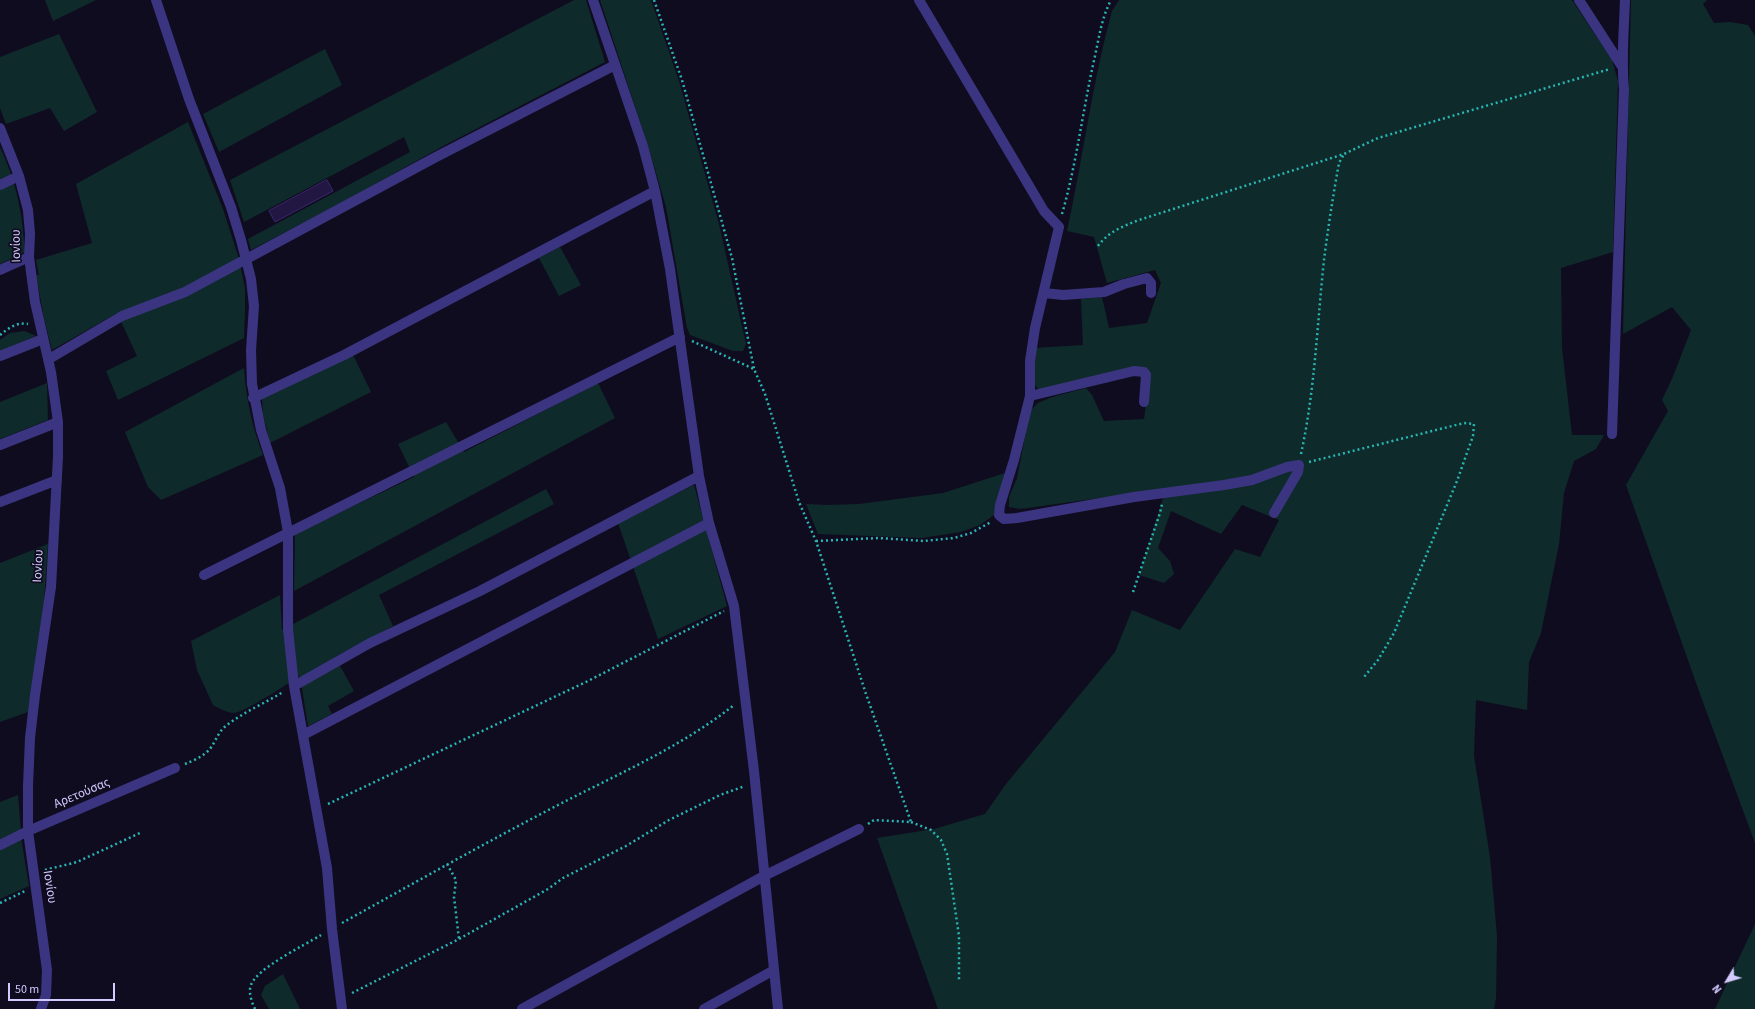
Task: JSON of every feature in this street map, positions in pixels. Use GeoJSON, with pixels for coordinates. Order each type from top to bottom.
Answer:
{"type":"FeatureCollection","features":[{"type":"Feature","properties":{"kind":"street"},"geometry":{"type":"LineString","coordinates":[[156,0],[189,99],[231,207],[251,279],[253,298],[251,350],[254,398],[264,442],[280,488],[288,532],[288,629],[294,686],[326,868],[341,1004]]}},
{"type":"Feature","properties":{"kind":"street"},"geometry":{"type":"LineString","coordinates":[[593,0],[643,146],[655,191],[670,269],[700,476],[709,523],[734,606],[755,783],[778,1009]]}},
{"type":"Feature","properties":{"kind":"street"},"geometry":{"type":"LineString","coordinates":[[919,0],[1044,210],[1059,227],[1034,334],[1030,361],[1030,396],[1014,460],[1000,505],[999,516],[1004,519],[1017,518],[1134,497],[1252,480],[1287,467],[1299,465],[1298,472],[1274,513]]}},
{"type":"Feature","properties":{"kind":"street"},"geometry":{"type":"LineString","coordinates":[[1579,0],[1622,65]]}},
{"type":"Feature","properties":{"kind":"street"},"geometry":{"type":"LineString","coordinates":[[1612,434],[1624,89],[1622,65],[1625,0]]}},
{"type":"Feature","properties":{"kind":"street"},"geometry":{"type":"LineString","coordinates":[[49,359],[122,316],[185,292],[436,157],[615,65]]}},
{"type":"Feature","properties":{"kind":"street","name":"Ιονίου"},"geometry":{"type":"LineString","coordinates":[[0,129],[19,176],[30,220],[29,257],[40,326],[49,359],[58,422],[57,480],[51,587],[30,738],[28,786],[28,831],[48,970],[46,994],[41,1009]]}},
{"type":"Feature","properties":{"kind":"street"},"geometry":{"type":"LineString","coordinates":[[0,185],[19,176]]}},
{"type":"Feature","properties":{"kind":"street"},"geometry":{"type":"LineString","coordinates":[[254,398],[344,355],[655,191]]}},
{"type":"Feature","properties":{"kind":"street"},"geometry":{"type":"LineString","coordinates":[[0,270],[29,257]]}},
{"type":"Feature","properties":{"kind":"street"},"geometry":{"type":"LineString","coordinates":[[1044,293],[1063,295],[1104,292],[1124,284],[1147,278],[1151,283],[1151,294]]}},
{"type":"Feature","properties":{"kind":"street"},"geometry":{"type":"LineString","coordinates":[[204,575],[680,337]]}},
{"type":"Feature","properties":{"kind":"street"},"geometry":{"type":"LineString","coordinates":[[0,356],[44,339]]}},
{"type":"Feature","properties":{"kind":"street"},"geometry":{"type":"LineString","coordinates":[[1030,396],[1134,372],[1144,372],[1146,375],[1144,402]]}},
{"type":"Feature","properties":{"kind":"street"},"geometry":{"type":"LineString","coordinates":[[0,445],[58,422]]}},
{"type":"Feature","properties":{"kind":"street"},"geometry":{"type":"LineString","coordinates":[[294,686],[370,643],[480,591],[700,476]]}},
{"type":"Feature","properties":{"kind":"street"},"geometry":{"type":"LineString","coordinates":[[0,502],[57,480]]}},
{"type":"Feature","properties":{"kind":"street"},"geometry":{"type":"LineString","coordinates":[[303,735],[709,523]]}},
{"type":"Feature","properties":{"kind":"street","name":"Αρετούσας"},"geometry":{"type":"LineString","coordinates":[[0,845],[28,831],[175,768]]}},
{"type":"Feature","properties":{"kind":"street"},"geometry":{"type":"LineString","coordinates":[[522,1009],[764,876],[859,829]]}},
{"type":"Feature","properties":{"kind":"street"},"geometry":{"type":"LineString","coordinates":[[704,1009],[774,970]]}},
{"type":"Feature","properties":{"kind":"path"},"geometry":{"type":"LineString","coordinates":[[654,0],[682,80],[732,258],[754,369],[765,394],[799,502],[816,541],[866,694],[911,822]]}},
{"type":"Feature","properties":{"kind":"path"},"geometry":{"type":"LineString","coordinates":[[1059,227],[1068,196],[1085,100],[1100,34],[1111,0]]}},
{"type":"Feature","properties":{"kind":"path"},"geometry":{"type":"LineString","coordinates":[[1098,246],[1106,236],[1121,226],[1344,154],[1378,138],[1622,65]]}},
{"type":"Feature","properties":{"kind":"path"},"geometry":{"type":"LineString","coordinates":[[1344,154],[1339,163],[1329,223],[1324,260],[1317,347],[1306,430],[1299,465],[1464,423],[1474,424],[1473,436],[1457,481],[1394,633],[1378,660],[1364,677]]}},
{"type":"Feature","properties":{"kind":"path"},"geometry":{"type":"LineString","coordinates":[[0,335],[12,326],[18,324],[26,323],[40,326]]}},
{"type":"Feature","properties":{"kind":"path"},"geometry":{"type":"LineString","coordinates":[[680,337],[754,369]]}},
{"type":"Feature","properties":{"kind":"path"},"geometry":{"type":"LineString","coordinates":[[1133,592],[1160,513],[1163,494]]}},
{"type":"Feature","properties":{"kind":"path"},"geometry":{"type":"LineString","coordinates":[[816,541],[879,538],[924,541],[954,538],[971,533],[999,516]]}},
{"type":"Feature","properties":{"kind":"path"},"geometry":{"type":"LineString","coordinates":[[316,809],[588,680],[734,606]]}},
{"type":"Feature","properties":{"kind":"path"},"geometry":{"type":"LineString","coordinates":[[175,768],[200,758],[208,752],[220,731],[226,725],[294,686]]}},
{"type":"Feature","properties":{"kind":"path"},"geometry":{"type":"LineString","coordinates":[[255,1009],[250,994],[250,985],[265,969],[279,960],[447,864],[656,755],[710,723],[745,696]]}},
{"type":"Feature","properties":{"kind":"path"},"geometry":{"type":"LineString","coordinates":[[341,1004],[548,889],[563,878],[626,846],[669,820],[720,795],[755,783]]}},
{"type":"Feature","properties":{"kind":"path"},"geometry":{"type":"LineString","coordinates":[[859,829],[874,820],[911,822],[931,830],[941,840],[947,854],[958,936],[959,980]]}},
{"type":"Feature","properties":{"kind":"path"},"geometry":{"type":"LineString","coordinates":[[34,871],[59,868],[77,862],[140,833]]}},
{"type":"Feature","properties":{"kind":"path"},"geometry":{"type":"LineString","coordinates":[[447,864],[456,880],[454,897],[459,939]]}},
{"type":"Feature","properties":{"kind":"path"},"geometry":{"type":"LineString","coordinates":[[0,903],[35,886]]}},
{"type":"Feature","properties":{"kind":"green space"},"geometry":{"type":"Polygon","coordinates":[[[45,0],[96,0],[53,21],[45,0]]]}},
{"type":"Feature","properties":{"kind":"green space"},"geometry":{"type":"Polygon","coordinates":[[[574,0],[586,0],[605,62],[447,144],[339,204],[251,250],[248,239],[410,152],[404,137],[244,222],[230,180],[574,0]]]}},
{"type":"Feature","properties":{"kind":"green space"},"geometry":{"type":"Polygon","coordinates":[[[600,0],[651,0],[679,81],[719,224],[746,344],[743,351],[733,351],[690,335],[687,328],[666,207],[648,146],[600,0]]]}},
{"type":"Feature","properties":{"kind":"green space"},"geometry":{"type":"Polygon","coordinates":[[[1119,0],[1572,0],[1612,60],[1618,81],[1613,252],[1561,268],[1562,348],[1572,435],[1604,435],[1596,449],[1574,461],[1564,493],[1559,544],[1541,633],[1529,662],[1527,710],[1476,700],[1474,756],[1490,857],[1497,936],[1496,998],[1494,1009],[938,1009],[877,838],[934,829],[985,814],[1006,784],[1115,652],[1132,610],[1180,630],[1235,549],[1260,557],[1279,520],[1242,505],[1221,534],[1171,511],[1158,548],[1170,561],[1174,574],[1164,583],[1139,575],[1166,489],[1020,509],[1009,507],[1009,497],[1017,478],[1030,411],[1038,403],[1052,397],[1086,388],[1092,395],[1104,421],[1144,419],[1150,375],[1142,367],[1044,391],[1037,388],[1034,383],[1034,348],[1083,345],[1081,299],[1102,297],[1109,328],[1147,323],[1161,283],[1155,270],[1107,283],[1094,237],[1067,231],[1105,38],[1112,11],[1119,0]]]}},
{"type":"Feature","properties":{"kind":"green space"},"geometry":{"type":"Polygon","coordinates":[[[1631,0],[1707,0],[1703,4],[1714,23],[1730,22],[1748,25],[1755,36],[1755,843],[1700,694],[1626,485],[1668,411],[1662,400],[1672,379],[1691,330],[1672,307],[1623,334],[1631,0]]]}},
{"type":"Feature","properties":{"kind":"green space"},"geometry":{"type":"Polygon","coordinates":[[[59,34],[97,112],[64,131],[50,108],[6,124],[0,108],[0,57],[59,34]]]}},
{"type":"Feature","properties":{"kind":"green space"},"geometry":{"type":"Polygon","coordinates":[[[325,49],[342,85],[219,152],[203,114],[325,49]]]}},
{"type":"Feature","properties":{"kind":"green space"},"geometry":{"type":"Polygon","coordinates":[[[188,122],[223,209],[239,259],[245,288],[244,338],[118,400],[106,371],[137,356],[117,313],[52,350],[36,275],[39,275],[36,260],[92,243],[76,184],[188,122]]]}},
{"type":"Feature","properties":{"kind":"green space"},"geometry":{"type":"Polygon","coordinates":[[[0,147],[11,173],[18,198],[25,252],[0,264],[0,147]]]}},
{"type":"Feature","properties":{"kind":"green space"},"geometry":{"type":"Polygon","coordinates":[[[560,247],[581,285],[559,296],[539,258],[560,247]]]}},
{"type":"Feature","properties":{"kind":"green space"},"geometry":{"type":"Polygon","coordinates":[[[25,331],[36,336],[0,351],[0,340],[10,333],[25,331]]]}},
{"type":"Feature","properties":{"kind":"green space"},"geometry":{"type":"Polygon","coordinates":[[[353,355],[371,392],[270,443],[263,414],[262,398],[353,355]]]}},
{"type":"Feature","properties":{"kind":"green space"},"geometry":{"type":"Polygon","coordinates":[[[244,368],[250,412],[263,455],[161,500],[148,487],[125,432],[244,368]]]}},
{"type":"Feature","properties":{"kind":"green space"},"geometry":{"type":"Polygon","coordinates":[[[47,383],[48,420],[0,439],[0,402],[47,383]]]}},
{"type":"Feature","properties":{"kind":"green space"},"geometry":{"type":"Polygon","coordinates":[[[598,383],[615,418],[294,591],[295,534],[414,477],[398,444],[446,422],[464,452],[598,383]]]}},
{"type":"Feature","properties":{"kind":"green space"},"geometry":{"type":"Polygon","coordinates":[[[1005,473],[994,515],[980,525],[961,532],[922,538],[818,534],[806,504],[859,504],[943,493],[1005,473]]]}},
{"type":"Feature","properties":{"kind":"green space"},"geometry":{"type":"Polygon","coordinates":[[[694,485],[727,606],[658,639],[618,523],[694,485]]]}},
{"type":"Feature","properties":{"kind":"green space"},"geometry":{"type":"Polygon","coordinates":[[[546,489],[554,504],[379,595],[393,626],[335,657],[354,691],[328,706],[332,714],[308,726],[300,676],[267,697],[234,713],[220,709],[213,705],[197,670],[191,641],[280,595],[282,630],[546,489]]]}},
{"type":"Feature","properties":{"kind":"green space"},"geometry":{"type":"Polygon","coordinates":[[[48,544],[44,602],[28,712],[0,722],[0,563],[48,544]]]}},
{"type":"Feature","properties":{"kind":"green space"},"geometry":{"type":"Polygon","coordinates":[[[18,795],[22,844],[29,886],[0,899],[0,802],[18,795]]]}},
{"type":"Feature","properties":{"kind":"green space"},"geometry":{"type":"Polygon","coordinates":[[[1755,924],[1755,1009],[1715,1009],[1755,924]]]}},
{"type":"Feature","properties":{"kind":"green space"},"geometry":{"type":"Polygon","coordinates":[[[283,974],[300,1009],[269,1009],[261,995],[265,986],[283,974]]]}},
{"type":"Feature","properties":{"kind":"building"},"geometry":{"type":"Polygon","coordinates":[[[327,180],[333,191],[275,222],[269,211],[327,180]]]}}]}
